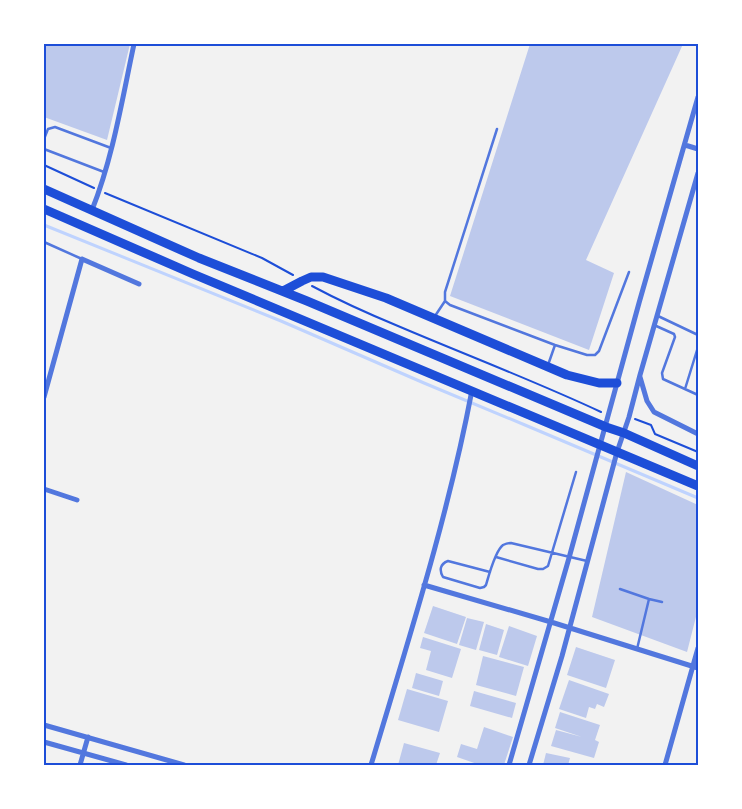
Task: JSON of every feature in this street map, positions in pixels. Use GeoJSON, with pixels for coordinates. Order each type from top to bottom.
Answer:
{"type":"FeatureCollection","features":[{"type":"Feature","properties":{"kind":"main road"},"geometry":{"type":"LineString","coordinates":[[44,189],[199,258],[624,433],[698,466]]}},
{"type":"Feature","properties":{"kind":"main road"},"geometry":{"type":"LineString","coordinates":[[44,209],[698,486]]}},
{"type":"Feature","properties":{"kind":"main road"},"geometry":{"type":"LineString","coordinates":[[283,291],[311,277],[323,277],[386,298],[567,375],[599,383],[617,383]]}},
{"type":"Feature","properties":{"kind":"street"},"geometry":{"type":"LineString","coordinates":[[92,210],[106,173],[134,44]]}},
{"type":"Feature","properties":{"kind":"street"},"geometry":{"type":"LineString","coordinates":[[510,765],[698,97]]}},
{"type":"Feature","properties":{"kind":"street"},"geometry":{"type":"LineString","coordinates":[[685,145],[698,149]]}},
{"type":"Feature","properties":{"kind":"street"},"geometry":{"type":"LineString","coordinates":[[529,765],[570,628],[610,476],[629,417],[698,174]]}},
{"type":"Feature","properties":{"kind":"street"},"geometry":{"type":"LineString","coordinates":[[44,397],[82,259],[138,284]]}},
{"type":"Feature","properties":{"kind":"street"},"geometry":{"type":"LineString","coordinates":[[640,375],[647,401],[654,412],[698,434]]}},
{"type":"Feature","properties":{"kind":"street"},"geometry":{"type":"LineString","coordinates":[[371,765],[424,585],[464,434],[472,390]]}},
{"type":"Feature","properties":{"kind":"street"},"geometry":{"type":"LineString","coordinates":[[44,489],[77,500]]}},
{"type":"Feature","properties":{"kind":"street"},"geometry":{"type":"LineString","coordinates":[[424,585],[696,667]]}},
{"type":"Feature","properties":{"kind":"street"},"geometry":{"type":"LineString","coordinates":[[665,765],[696,667],[698,648]]}},
{"type":"Feature","properties":{"kind":"street"},"geometry":{"type":"LineString","coordinates":[[44,725],[184,765]]}},
{"type":"Feature","properties":{"kind":"street"},"geometry":{"type":"LineString","coordinates":[[80,765],[88,738]]}},
{"type":"Feature","properties":{"kind":"street"},"geometry":{"type":"LineString","coordinates":[[44,742],[126,765]]}},
{"type":"Feature","properties":{"kind":"lane"},"geometry":{"type":"LineString","coordinates":[[44,140],[48,129],[55,127],[112,148]]}},
{"type":"Feature","properties":{"kind":"lane"},"geometry":{"type":"LineString","coordinates":[[434,319],[445,301],[445,292],[498,129]]}},
{"type":"Feature","properties":{"kind":"lane"},"geometry":{"type":"LineString","coordinates":[[44,149],[106,173]]}},
{"type":"Feature","properties":{"kind":"lane"},"geometry":{"type":"LineString","coordinates":[[44,242],[82,259]]}},
{"type":"Feature","properties":{"kind":"lane"},"geometry":{"type":"LineString","coordinates":[[445,301],[450,305],[555,345],[587,355],[595,355],[599,352],[629,272]]}},
{"type":"Feature","properties":{"kind":"lane"},"geometry":{"type":"LineString","coordinates":[[657,316],[698,335]]}},
{"type":"Feature","properties":{"kind":"lane"},"geometry":{"type":"LineString","coordinates":[[654,325],[672,332],[675,338],[662,373],[663,379],[698,395]]}},
{"type":"Feature","properties":{"kind":"lane"},"geometry":{"type":"LineString","coordinates":[[548,367],[555,345]]}},
{"type":"Feature","properties":{"kind":"lane"},"geometry":{"type":"LineString","coordinates":[[684,389],[698,347]]}},
{"type":"Feature","properties":{"kind":"lane"},"geometry":{"type":"LineString","coordinates":[[496,557],[538,569],[548,566],[576,472]]}},
{"type":"Feature","properties":{"kind":"lane"},"geometry":{"type":"LineString","coordinates":[[490,572],[448,561],[441,567],[443,577],[480,588],[486,585],[500,549],[504,545],[511,543],[587,561]]}},
{"type":"Feature","properties":{"kind":"lane"},"geometry":{"type":"LineString","coordinates":[[620,589],[662,602]]}},
{"type":"Feature","properties":{"kind":"lane"},"geometry":{"type":"LineString","coordinates":[[637,649],[649,599]]}},
{"type":"Feature","properties":{"kind":"path"},"geometry":{"type":"LineString","coordinates":[[44,165],[100,191],[262,258],[337,300],[565,395],[605,414],[610,410]]}},
{"type":"Feature","properties":{"kind":"path"},"geometry":{"type":"LineString","coordinates":[[629,417],[651,425],[655,434],[698,452]]}},
{"type":"Feature","properties":{"kind":"building"},"geometry":{"type":"Polygon","coordinates":[[[44,44],[130,44],[107,140],[44,117],[44,44]]]}},
{"type":"Feature","properties":{"kind":"building"},"geometry":{"type":"Polygon","coordinates":[[[530,44],[683,44],[586,260],[614,273],[589,350],[450,296],[530,44]]]}},
{"type":"Feature","properties":{"kind":"building"},"geometry":{"type":"Polygon","coordinates":[[[626,472],[698,505],[698,609],[687,652],[592,617],[626,472]]]}},
{"type":"Feature","properties":{"kind":"building"},"geometry":{"type":"Polygon","coordinates":[[[433,606],[466,617],[457,644],[424,633],[433,606]]]}},
{"type":"Feature","properties":{"kind":"building"},"geometry":{"type":"Polygon","coordinates":[[[467,618],[484,622],[476,650],[459,645],[467,618]]]}},
{"type":"Feature","properties":{"kind":"building"},"geometry":{"type":"Polygon","coordinates":[[[486,624],[504,630],[497,655],[479,650],[486,624]]]}},
{"type":"Feature","properties":{"kind":"building"},"geometry":{"type":"Polygon","coordinates":[[[509,626],[537,636],[528,666],[499,657],[509,626]]]}},
{"type":"Feature","properties":{"kind":"building"},"geometry":{"type":"Polygon","coordinates":[[[423,637],[461,649],[452,678],[426,670],[431,651],[420,648],[423,637]]]}},
{"type":"Feature","properties":{"kind":"building"},"geometry":{"type":"Polygon","coordinates":[[[576,647],[615,660],[606,688],[567,675],[576,647]]]}},
{"type":"Feature","properties":{"kind":"building"},"geometry":{"type":"Polygon","coordinates":[[[483,656],[524,667],[516,696],[476,685],[483,656]]]}},
{"type":"Feature","properties":{"kind":"building"},"geometry":{"type":"Polygon","coordinates":[[[416,673],[443,681],[439,696],[412,688],[416,673]]]}},
{"type":"Feature","properties":{"kind":"building"},"geometry":{"type":"Polygon","coordinates":[[[569,680],[609,694],[604,707],[597,704],[595,709],[589,707],[586,718],[559,709],[569,680]]]}},
{"type":"Feature","properties":{"kind":"building"},"geometry":{"type":"Polygon","coordinates":[[[407,689],[448,701],[439,732],[398,720],[407,689]]]}},
{"type":"Feature","properties":{"kind":"building"},"geometry":{"type":"Polygon","coordinates":[[[474,691],[516,703],[512,718],[470,706],[474,691]]]}},
{"type":"Feature","properties":{"kind":"building"},"geometry":{"type":"Polygon","coordinates":[[[560,712],[600,725],[595,740],[599,742],[594,758],[551,746],[556,730],[582,737],[555,728],[560,712]]]}},
{"type":"Feature","properties":{"kind":"building"},"geometry":{"type":"Polygon","coordinates":[[[484,727],[513,737],[504,765],[480,765],[457,757],[461,744],[477,749],[484,727]]]}},
{"type":"Feature","properties":{"kind":"building"},"geometry":{"type":"Polygon","coordinates":[[[404,743],[440,753],[436,765],[398,765],[404,743]]]}},
{"type":"Feature","properties":{"kind":"building"},"geometry":{"type":"Polygon","coordinates":[[[546,753],[570,758],[568,765],[543,765],[546,753]]]}},
{"type":"Feature","properties":{"kind":"waterway"},"geometry":{"type":"LineString","coordinates":[[44,225],[281,321],[698,498]]}}]}
